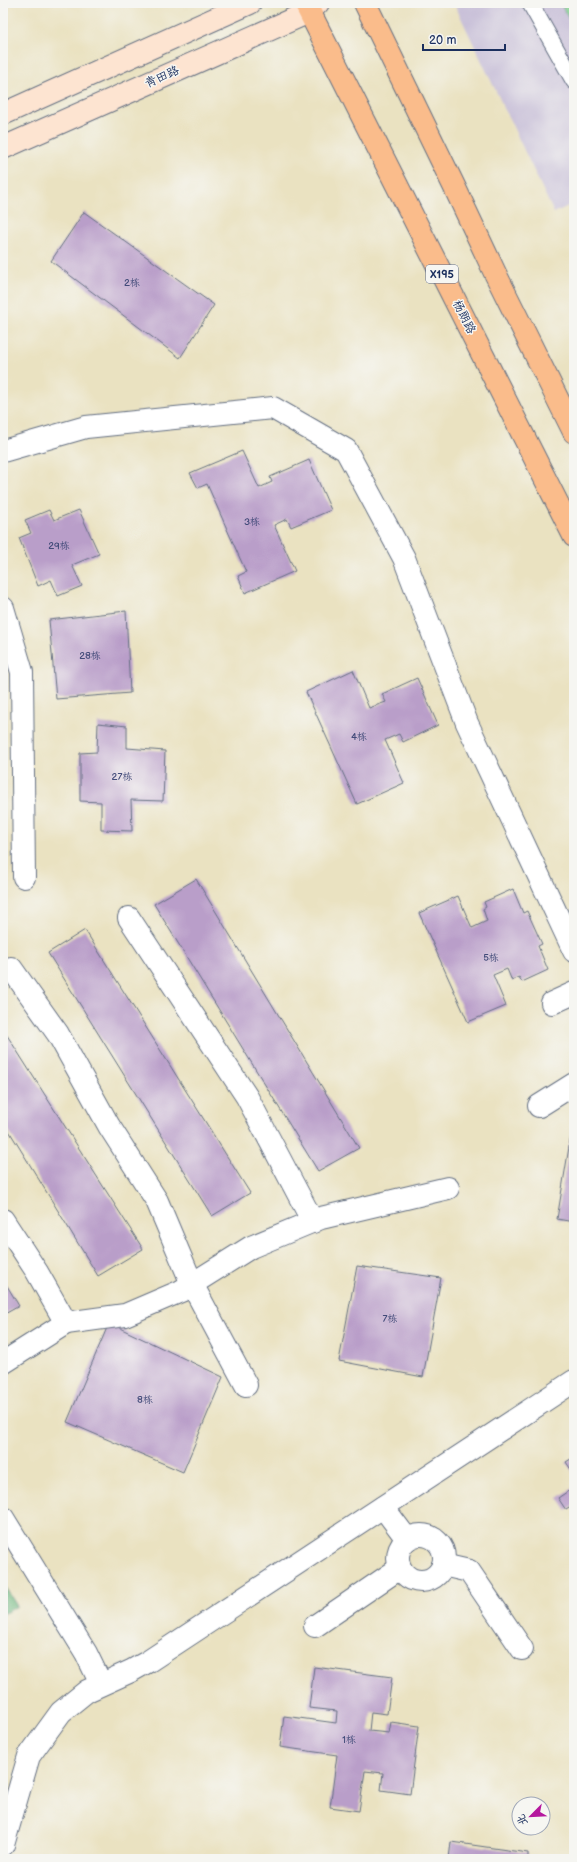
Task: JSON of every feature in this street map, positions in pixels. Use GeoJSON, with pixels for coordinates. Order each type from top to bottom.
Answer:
{"type":"FeatureCollection","features":[{"type":"Feature","properties":{"kind":"main road"},"geometry":{"type":"LineString","coordinates":[[3,114],[250,3]]}},
{"type":"Feature","properties":{"kind":"main road"},"geometry":{"type":"LineString","coordinates":[[365,3],[441,158],[495,273],[574,432]]}},
{"type":"Feature","properties":{"kind":"main road","name":"青田路"},"geometry":{"type":"LineString","coordinates":[[3,148],[311,6]]}},
{"type":"Feature","properties":{"kind":"main road","name":"杨朗路"},"geometry":{"type":"LineString","coordinates":[[311,6],[574,536]]}},
{"type":"Feature","properties":{"kind":"street"},"geometry":{"type":"LineString","coordinates":[[3,451],[86,427],[274,408],[346,450],[404,558],[467,723],[574,950]]}},
{"type":"Feature","properties":{"kind":"street"},"geometry":{"type":"LineString","coordinates":[[3,608],[22,672],[24,877]]}},
{"type":"Feature","properties":{"kind":"street"},"geometry":{"type":"LineString","coordinates":[[129,918],[247,1097],[313,1222]]}},
{"type":"Feature","properties":{"kind":"street"},"geometry":{"type":"LineString","coordinates":[[11,968],[58,1034],[109,1126],[157,1201],[192,1284],[246,1385]]}},
{"type":"Feature","properties":{"kind":"street"},"geometry":{"type":"LineString","coordinates":[[552,1003],[574,993]]}},
{"type":"Feature","properties":{"kind":"street"},"geometry":{"type":"LineString","coordinates":[[539,1106],[574,1084]]}},
{"type":"Feature","properties":{"kind":"street"},"geometry":{"type":"LineString","coordinates":[[3,1363],[66,1323],[125,1315],[181,1291],[252,1248],[328,1216],[448,1188]]}},
{"type":"Feature","properties":{"kind":"street"},"geometry":{"type":"LineString","coordinates":[[3,1220],[37,1272],[66,1323]]}},
{"type":"Feature","properties":{"kind":"street"},"geometry":{"type":"LineString","coordinates":[[3,1845],[29,1756],[61,1712],[74,1701],[101,1684],[131,1671],[149,1661],[574,1381]]}},
{"type":"Feature","properties":{"kind":"street"},"geometry":{"type":"LineString","coordinates":[[383,1507],[407,1539]]}},
{"type":"Feature","properties":{"kind":"street"},"geometry":{"type":"LineString","coordinates":[[3,1518],[86,1653],[101,1684]]}},
{"type":"Feature","properties":{"kind":"street"},"geometry":{"type":"LineString","coordinates":[[421,1535],[429,1536],[435,1540],[443,1552],[443,1566],[439,1574],[426,1582],[418,1582],[404,1575],[397,1561],[398,1552],[407,1539],[421,1535]]}},
{"type":"Feature","properties":{"kind":"street"},"geometry":{"type":"LineString","coordinates":[[443,1566],[469,1571],[522,1649]]}},
{"type":"Feature","properties":{"kind":"street"},"geometry":{"type":"LineString","coordinates":[[315,1626],[400,1568]]}},
{"type":"Feature","properties":{"kind":"lane"},"geometry":{"type":"LineString","coordinates":[[530,3],[574,81]]}},
{"type":"Feature","properties":{"kind":"shaded area"},"geometry":{"type":"Polygon","coordinates":[[[454,3],[574,3],[574,203],[554,213],[454,3]]]}},
{"type":"Feature","properties":{"kind":"green space"},"geometry":{"type":"Polygon","coordinates":[[[560,3],[574,3],[574,28],[560,3]]]}},
{"type":"Feature","properties":{"kind":"green space"},"geometry":{"type":"Polygon","coordinates":[[[3,1584],[17,1606],[3,1614],[3,1584]]]}},
{"type":"Feature","properties":{"kind":"building"},"geometry":{"type":"Polygon","coordinates":[[[84,212],[214,305],[180,358],[51,261],[84,212]]]}},
{"type":"Feature","properties":{"kind":"building"},"geometry":{"type":"Polygon","coordinates":[[[242,451],[259,488],[272,482],[270,477],[309,460],[331,510],[291,527],[287,519],[274,525],[295,571],[245,593],[238,576],[246,572],[207,484],[198,488],[190,473],[242,451]]]}},
{"type":"Feature","properties":{"kind":"building"},"geometry":{"type":"Polygon","coordinates":[[[49,510],[54,520],[79,510],[99,554],[72,565],[82,586],[58,596],[51,580],[38,586],[19,538],[31,533],[25,520],[49,510]]]}},
{"type":"Feature","properties":{"kind":"building"},"geometry":{"type":"Polygon","coordinates":[[[126,611],[130,693],[56,699],[49,620],[126,611]]]}},
{"type":"Feature","properties":{"kind":"building"},"geometry":{"type":"Polygon","coordinates":[[[353,670],[369,708],[386,702],[382,694],[417,678],[438,725],[403,742],[399,734],[385,740],[404,783],[357,804],[306,692],[353,670]]]}},
{"type":"Feature","properties":{"kind":"building"},"geometry":{"type":"Polygon","coordinates":[[[98,723],[127,726],[127,748],[165,751],[163,801],[131,800],[132,831],[101,830],[101,802],[80,801],[80,753],[97,752],[98,723]]]}},
{"type":"Feature","properties":{"kind":"building"},"geometry":{"type":"Polygon","coordinates":[[[196,879],[359,1148],[318,1171],[154,904],[196,879]]]}},
{"type":"Feature","properties":{"kind":"building"},"geometry":{"type":"Polygon","coordinates":[[[513,889],[523,913],[527,911],[542,944],[538,946],[548,970],[522,982],[519,977],[512,981],[507,969],[493,975],[506,1006],[468,1022],[419,913],[458,896],[472,928],[487,921],[483,909],[486,907],[484,902],[513,889]]]}},
{"type":"Feature","properties":{"kind":"building"},"geometry":{"type":"Polygon","coordinates":[[[85,930],[250,1193],[212,1216],[48,953],[85,930]]]}},
{"type":"Feature","properties":{"kind":"building"},"geometry":{"type":"Polygon","coordinates":[[[3,1029],[143,1249],[98,1276],[3,1121],[3,1029]]]}},
{"type":"Feature","properties":{"kind":"building"},"geometry":{"type":"Polygon","coordinates":[[[572,1129],[574,1130],[574,1222],[557,1219],[572,1129]]]}},
{"type":"Feature","properties":{"kind":"building"},"geometry":{"type":"Polygon","coordinates":[[[357,1266],[441,1278],[423,1377],[339,1361],[357,1266]]]}},
{"type":"Feature","properties":{"kind":"building"},"geometry":{"type":"Polygon","coordinates":[[[3,1279],[19,1306],[3,1315],[3,1279]]]}},
{"type":"Feature","properties":{"kind":"building"},"geometry":{"type":"Polygon","coordinates":[[[109,1323],[223,1377],[183,1472],[67,1422],[109,1323]]]}},
{"type":"Feature","properties":{"kind":"building"},"geometry":{"type":"Polygon","coordinates":[[[574,1457],[574,1474],[566,1462],[574,1457]]]}},
{"type":"Feature","properties":{"kind":"building"},"geometry":{"type":"Polygon","coordinates":[[[574,1487],[574,1505],[566,1510],[558,1498],[574,1487]]]}},
{"type":"Feature","properties":{"kind":"building"},"geometry":{"type":"Polygon","coordinates":[[[314,1667],[392,1677],[387,1714],[371,1712],[369,1731],[389,1733],[391,1722],[419,1726],[410,1794],[381,1790],[383,1773],[365,1771],[359,1811],[330,1807],[337,1755],[280,1747],[284,1716],[336,1723],[337,1711],[309,1708],[314,1667]]]}},
{"type":"Feature","properties":{"kind":"building"},"geometry":{"type":"Polygon","coordinates":[[[451,1842],[528,1853],[528,1859],[449,1859],[451,1842]]]}}]}
